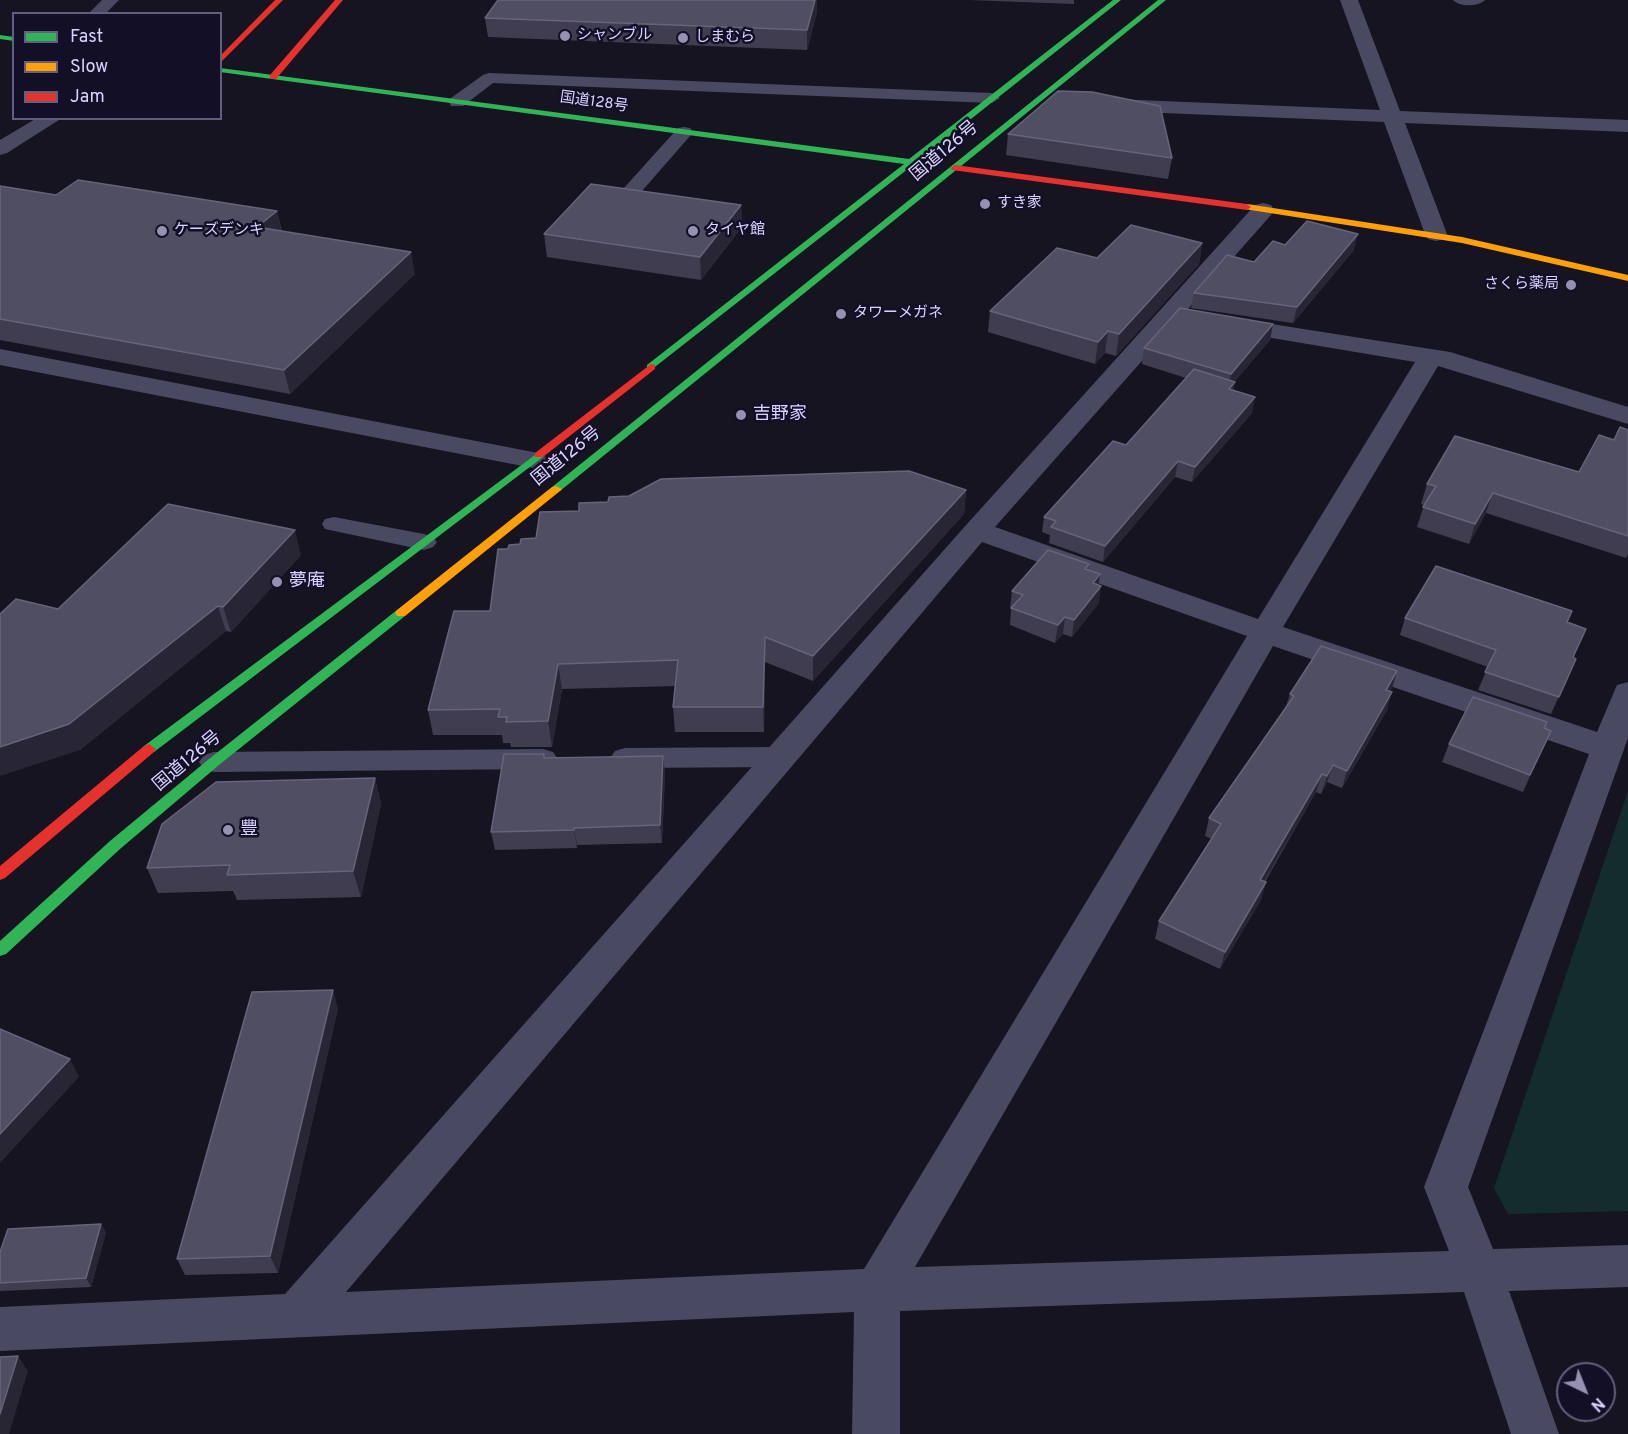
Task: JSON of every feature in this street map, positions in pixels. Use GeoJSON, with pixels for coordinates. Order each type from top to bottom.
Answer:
{"type":"FeatureCollection","features":[{"type":"Feature","properties":{"kind":"main road"},"geometry":{"type":"LineString","coordinates":[[222,59],[279,0]]}},
{"type":"Feature","properties":{"kind":"main road"},"geometry":{"type":"LineString","coordinates":[[273,77],[339,0]]}},
{"type":"Feature","properties":{"kind":"main road","name":"国道126号"},"geometry":{"type":"LineString","coordinates":[[0,874],[153,746],[533,460],[1117,0]]}},
{"type":"Feature","properties":{"kind":"main road","name":"国道126号"},"geometry":{"type":"LineString","coordinates":[[0,950],[214,762],[835,266],[1033,102],[1162,0]]}},
{"type":"Feature","properties":{"kind":"main road","name":"国道128号"},"geometry":{"type":"LineString","coordinates":[[222,70],[1436,234],[1560,260],[1628,278]]}},
{"type":"Feature","properties":{"kind":"street"},"geometry":{"type":"LineString","coordinates":[[1349,0],[1436,234]]}},
{"type":"Feature","properties":{"kind":"street"},"geometry":{"type":"LineString","coordinates":[[1033,102],[1066,103]]}},
{"type":"Feature","properties":{"kind":"street"},"geometry":{"type":"LineString","coordinates":[[1100,104],[1628,126]]}},
{"type":"Feature","properties":{"kind":"street"},"geometry":{"type":"LineString","coordinates":[[0,149],[49,120]]}},
{"type":"Feature","properties":{"kind":"street"},"geometry":{"type":"LineString","coordinates":[[295,1317],[977,530],[1188,317],[1263,210]]}},
{"type":"Feature","properties":{"kind":"street"},"geometry":{"type":"LineString","coordinates":[[1188,317],[1450,360],[1628,416]]}},
{"type":"Feature","properties":{"kind":"street"},"geometry":{"type":"LineString","coordinates":[[0,357],[533,460]]}},
{"type":"Feature","properties":{"kind":"street"},"geometry":{"type":"LineString","coordinates":[[876,1434],[877,1290],[1265,632],[1431,357]]}},
{"type":"Feature","properties":{"kind":"street"},"geometry":{"type":"LineString","coordinates":[[977,530],[1265,632],[1608,748]]}},
{"type":"Feature","properties":{"kind":"street"},"geometry":{"type":"LineString","coordinates":[[1535,1434],[1479,1271],[1446,1187],[1628,693]]}},
{"type":"Feature","properties":{"kind":"street"},"geometry":{"type":"LineString","coordinates":[[0,1329],[877,1290],[1628,1266]]}},
{"type":"Feature","properties":{"kind":"lane"},"geometry":{"type":"LineString","coordinates":[[97,12],[111,0]]}},
{"type":"Feature","properties":{"kind":"lane"},"geometry":{"type":"LineString","coordinates":[[1461,0],[1477,0]]}},
{"type":"Feature","properties":{"kind":"lane"},"geometry":{"type":"LineString","coordinates":[[597,83],[606,67]]}},
{"type":"Feature","properties":{"kind":"lane"},"geometry":{"type":"LineString","coordinates":[[457,102],[489,78],[992,98]]}},
{"type":"Feature","properties":{"kind":"lane"},"geometry":{"type":"LineString","coordinates":[[621,203],[684,132]]}},
{"type":"Feature","properties":{"kind":"lane"},"geometry":{"type":"LineString","coordinates":[[334,524],[424,542]]}},
{"type":"Feature","properties":{"kind":"lane"},"geometry":{"type":"LineString","coordinates":[[214,762],[782,756]]}},
{"type":"Feature","properties":{"kind":"green space"},"geometry":{"type":"Polygon","coordinates":[[[1628,791],[1628,1211],[1508,1214],[1494,1188],[1628,791]]]}},
{"type":"Feature","properties":{"kind":"building"},"geometry":{"type":"Polygon","coordinates":[[[498,0],[815,0],[807,30],[485,18],[498,0]]]}},
{"type":"Feature","properties":{"kind":"building"},"geometry":{"type":"Polygon","coordinates":[[[1058,91],[1092,92],[1160,106],[1172,158],[1008,134],[1058,91]]]}},
{"type":"Feature","properties":{"kind":"building"},"geometry":{"type":"Polygon","coordinates":[[[78,180],[277,211],[257,227],[411,252],[284,370],[0,319],[0,186],[56,195],[78,180]]]}},
{"type":"Feature","properties":{"kind":"building"},"geometry":{"type":"Polygon","coordinates":[[[591,184],[741,205],[700,257],[544,234],[591,184]]]}},
{"type":"Feature","properties":{"kind":"building"},"geometry":{"type":"Polygon","coordinates":[[[1307,221],[1358,234],[1297,307],[1194,293],[1227,255],[1254,262],[1273,241],[1285,245],[1307,221]]]}},
{"type":"Feature","properties":{"kind":"building"},"geometry":{"type":"Polygon","coordinates":[[[1131,225],[1202,243],[1119,334],[1108,331],[1098,342],[990,311],[1057,248],[1097,258],[1131,225]]]}},
{"type":"Feature","properties":{"kind":"building"},"geometry":{"type":"Polygon","coordinates":[[[1180,308],[1273,324],[1231,374],[1144,348],[1180,308]]]}},
{"type":"Feature","properties":{"kind":"building"},"geometry":{"type":"Polygon","coordinates":[[[1194,369],[1235,382],[1229,389],[1255,397],[1195,467],[1178,461],[1105,546],[1051,527],[1056,521],[1044,517],[1113,441],[1126,445],[1194,369]]]}},
{"type":"Feature","properties":{"kind":"building"},"geometry":{"type":"Polygon","coordinates":[[[1620,427],[1628,430],[1628,536],[1493,493],[1475,524],[1423,507],[1436,486],[1427,484],[1455,436],[1579,472],[1599,435],[1614,440],[1620,427]]]}},
{"type":"Feature","properties":{"kind":"building"},"geometry":{"type":"Polygon","coordinates":[[[909,471],[966,490],[813,656],[765,637],[763,707],[673,707],[678,660],[558,664],[548,721],[506,722],[507,717],[498,717],[500,709],[428,710],[454,611],[490,611],[498,549],[508,549],[509,545],[520,544],[521,539],[536,538],[540,512],[579,511],[579,503],[608,502],[609,497],[629,496],[661,479],[909,471]]]}},
{"type":"Feature","properties":{"kind":"building"},"geometry":{"type":"Polygon","coordinates":[[[168,504],[295,530],[223,607],[218,606],[69,724],[0,747],[0,614],[16,599],[58,609],[168,504]]]}},
{"type":"Feature","properties":{"kind":"building"},"geometry":{"type":"Polygon","coordinates":[[[1048,550],[1089,564],[1085,569],[1100,574],[1093,583],[1101,586],[1074,620],[1065,617],[1058,625],[1011,608],[1023,595],[1012,591],[1048,550]]]}},
{"type":"Feature","properties":{"kind":"building"},"geometry":{"type":"Polygon","coordinates":[[[1436,566],[1572,611],[1567,622],[1586,629],[1559,697],[1485,672],[1496,650],[1405,618],[1436,566]]]}},
{"type":"Feature","properties":{"kind":"building"},"geometry":{"type":"Polygon","coordinates":[[[1321,646],[1397,671],[1386,690],[1392,692],[1347,771],[1333,765],[1327,776],[1322,774],[1260,880],[1266,882],[1225,952],[1159,921],[1221,824],[1209,818],[1294,696],[1290,694],[1321,646]]]}},
{"type":"Feature","properties":{"kind":"building"},"geometry":{"type":"Polygon","coordinates":[[[1473,697],[1547,722],[1544,728],[1551,731],[1530,775],[1449,744],[1473,697]]]}},
{"type":"Feature","properties":{"kind":"building"},"geometry":{"type":"Polygon","coordinates":[[[504,754],[544,754],[544,758],[663,756],[660,825],[491,832],[504,754]]]}},
{"type":"Feature","properties":{"kind":"building"},"geometry":{"type":"Polygon","coordinates":[[[375,778],[353,871],[227,875],[230,865],[147,868],[162,824],[216,782],[375,778]]]}},
{"type":"Feature","properties":{"kind":"building"},"geometry":{"type":"Polygon","coordinates":[[[333,990],[270,1256],[177,1259],[252,992],[333,990]]]}},
{"type":"Feature","properties":{"kind":"building"},"geometry":{"type":"Polygon","coordinates":[[[0,1029],[70,1059],[0,1134],[0,1029]]]}},
{"type":"Feature","properties":{"kind":"building"},"geometry":{"type":"Polygon","coordinates":[[[101,1224],[86,1278],[0,1283],[0,1252],[8,1229],[101,1224]]]}},
{"type":"Feature","properties":{"kind":"building"},"geometry":{"type":"Polygon","coordinates":[[[18,1356],[0,1414],[0,1357],[18,1356]]]}},
{"type":"Feature","properties":{"kind":"traffic: fast"},"geometry":{"type":"LineString","coordinates":[[651,367],[1117,0]]}},
{"type":"Feature","properties":{"kind":"traffic: fast"},"geometry":{"type":"LineString","coordinates":[[556,489],[1162,0]]}},
{"type":"Feature","properties":{"kind":"traffic: fast"},"geometry":{"type":"LineString","coordinates":[[0,37],[12,39]]}},
{"type":"Feature","properties":{"kind":"traffic: fast"},"geometry":{"type":"LineString","coordinates":[[222,70],[924,164]]}},
{"type":"Feature","properties":{"kind":"traffic: fast"},"geometry":{"type":"LineString","coordinates":[[149,749],[539,455]]}},
{"type":"Feature","properties":{"kind":"traffic: fast"},"geometry":{"type":"LineString","coordinates":[[0,950],[115,845],[214,762],[401,613]]}},
{"type":"Feature","properties":{"kind":"traffic: slow"},"geometry":{"type":"LineString","coordinates":[[1247,207],[1462,240],[1628,278]]}},
{"type":"Feature","properties":{"kind":"traffic: slow"},"geometry":{"type":"LineString","coordinates":[[401,613],[556,489]]}},
{"type":"Feature","properties":{"kind":"traffic: jam"},"geometry":{"type":"LineString","coordinates":[[222,59],[279,0]]}},
{"type":"Feature","properties":{"kind":"traffic: jam"},"geometry":{"type":"LineString","coordinates":[[273,77],[339,0]]}},
{"type":"Feature","properties":{"kind":"traffic: jam"},"geometry":{"type":"LineString","coordinates":[[955,168],[1247,207]]}},
{"type":"Feature","properties":{"kind":"traffic: jam"},"geometry":{"type":"LineString","coordinates":[[539,455],[651,367]]}},
{"type":"Feature","properties":{"kind":"traffic: jam"},"geometry":{"type":"LineString","coordinates":[[0,874],[149,749]]}},
{"type":"Feature","properties":{"kind":"place","name":"シャンブル"},"geometry":{"type":"Point","coordinates":[565,36]}},
{"type":"Feature","properties":{"kind":"place","name":"しまむら"},"geometry":{"type":"Point","coordinates":[683,38]}},
{"type":"Feature","properties":{"kind":"place","name":"すき家"},"geometry":{"type":"Point","coordinates":[985,204]}},
{"type":"Feature","properties":{"kind":"place","name":"ケーズデンキ"},"geometry":{"type":"Point","coordinates":[162,231]}},
{"type":"Feature","properties":{"kind":"place","name":"タイヤ館"},"geometry":{"type":"Point","coordinates":[693,231]}},
{"type":"Feature","properties":{"kind":"place","name":"さくら薬局"},"geometry":{"type":"Point","coordinates":[1571,285]}},
{"type":"Feature","properties":{"kind":"place","name":"タワーメガネ"},"geometry":{"type":"Point","coordinates":[841,314]}},
{"type":"Feature","properties":{"kind":"place","name":"吉野家"},"geometry":{"type":"Point","coordinates":[741,415]}},
{"type":"Feature","properties":{"kind":"place","name":"夢庵"},"geometry":{"type":"Point","coordinates":[277,582]}},
{"type":"Feature","properties":{"kind":"place","name":"豐"},"geometry":{"type":"Point","coordinates":[228,830]}}]}
